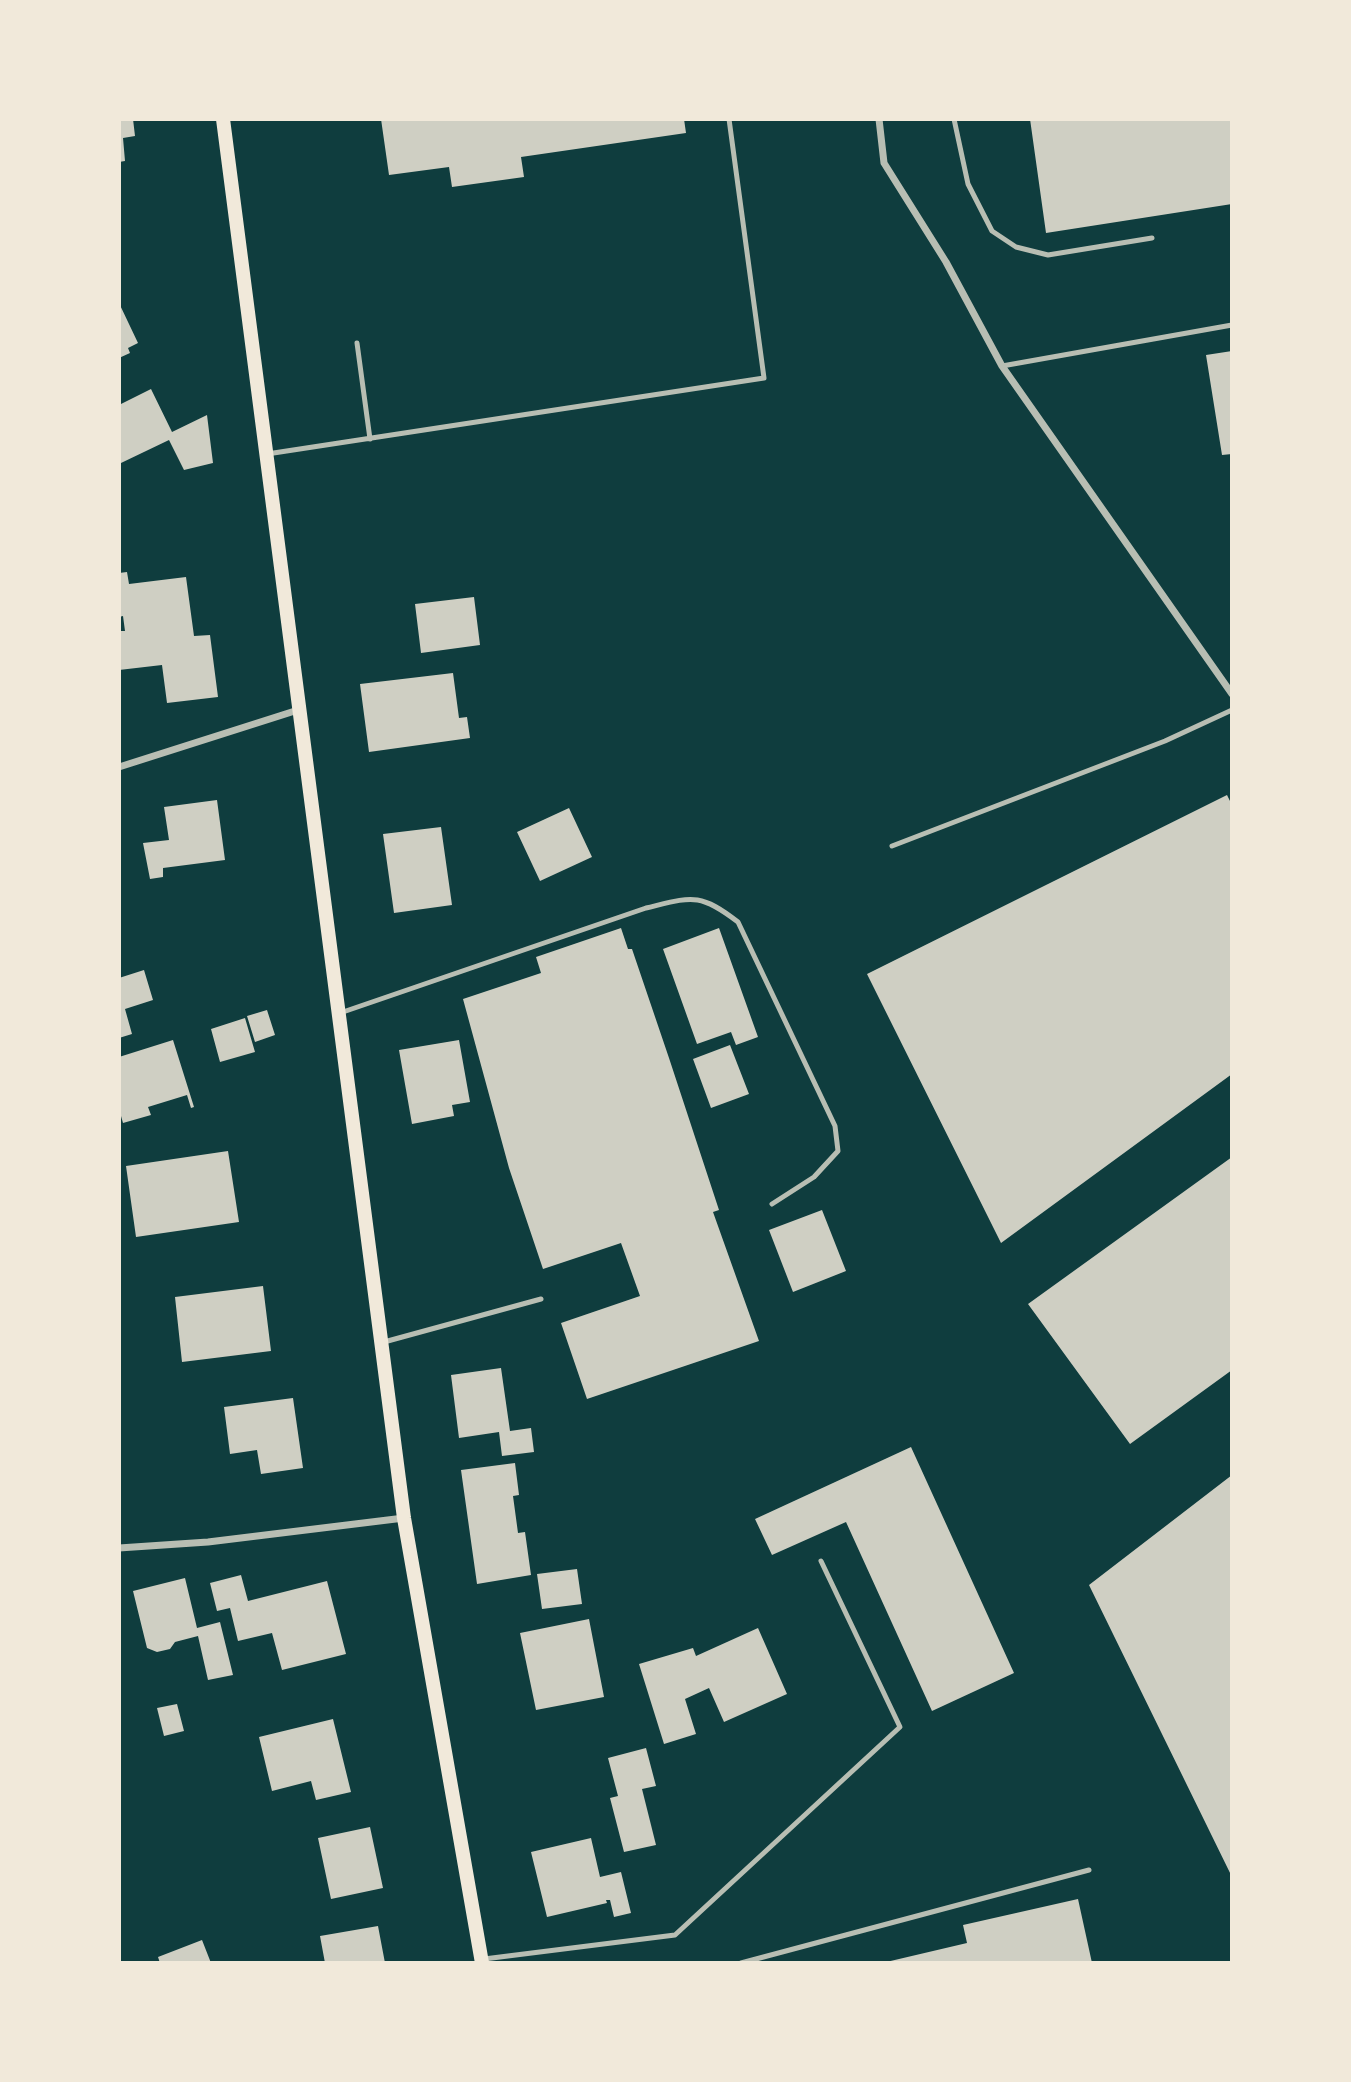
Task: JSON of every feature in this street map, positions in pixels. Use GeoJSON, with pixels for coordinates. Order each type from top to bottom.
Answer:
{"type":"FeatureCollection","features":[{"type":"Feature","properties":{"kind":"main road"},"geometry":{"type":"LineString","coordinates":[[222,119],[404,1518],[482,1961]]}},
{"type":"Feature","properties":{"kind":"street"},"geometry":{"type":"LineString","coordinates":[[880,119],[884,163],[946,262],[1002,366],[1232,694]]}},
{"type":"Feature","properties":{"kind":"street"},"geometry":{"type":"LineString","coordinates":[[119,767],[298,710]]}},
{"type":"Feature","properties":{"kind":"street"},"geometry":{"type":"LineString","coordinates":[[119,1548],[208,1542],[404,1518]]}},
{"type":"Feature","properties":{"kind":"lane"},"geometry":{"type":"LineString","coordinates":[[265,454],[764,378],[729,119]]}},
{"type":"Feature","properties":{"kind":"lane"},"geometry":{"type":"LineString","coordinates":[[954,119],[968,184],[992,231],[1016,247],[1048,255],[1152,238]]}},
{"type":"Feature","properties":{"kind":"lane"},"geometry":{"type":"LineString","coordinates":[[1002,366],[1232,325]]}},
{"type":"Feature","properties":{"kind":"lane"},"geometry":{"type":"LineString","coordinates":[[357,343],[370,439]]}},
{"type":"Feature","properties":{"kind":"lane"},"geometry":{"type":"LineString","coordinates":[[892,846],[1165,741],[1232,710]]}},
{"type":"Feature","properties":{"kind":"lane"},"geometry":{"type":"LineString","coordinates":[[338,1014],[646,908],[687,898],[714,903],[738,922],[835,1126],[838,1151],[814,1177],[772,1204]]}},
{"type":"Feature","properties":{"kind":"lane"},"geometry":{"type":"LineString","coordinates":[[381,1343],[541,1299]]}},
{"type":"Feature","properties":{"kind":"lane"},"geometry":{"type":"LineString","coordinates":[[482,1961],[675,1935],[900,1727],[821,1561]]}},
{"type":"Feature","properties":{"kind":"lane"},"geometry":{"type":"LineString","coordinates":[[741,1963],[1089,1870]]}},
{"type":"Feature","properties":{"kind":"building"},"geometry":{"type":"Polygon","coordinates":[[[119,119],[133,119],[135,136],[123,138],[125,161],[119,162],[119,119]]]}},
{"type":"Feature","properties":{"kind":"building"},"geometry":{"type":"Polygon","coordinates":[[[381,119],[684,119],[686,133],[521,157],[524,177],[452,187],[449,167],[389,175],[381,119]]]}},
{"type":"Feature","properties":{"kind":"building"},"geometry":{"type":"Polygon","coordinates":[[[1030,119],[1232,119],[1232,204],[1046,233],[1030,119]]]}},
{"type":"Feature","properties":{"kind":"building"},"geometry":{"type":"Polygon","coordinates":[[[119,303],[138,343],[128,348],[130,353],[119,358],[119,303]]]}},
{"type":"Feature","properties":{"kind":"building"},"geometry":{"type":"Polygon","coordinates":[[[1232,351],[1232,454],[1222,455],[1206,355],[1232,351]]]}},
{"type":"Feature","properties":{"kind":"building"},"geometry":{"type":"Polygon","coordinates":[[[151,389],[172,432],[207,415],[213,463],[184,470],[169,440],[121,463],[119,405],[151,389]]]}},
{"type":"Feature","properties":{"kind":"building"},"geometry":{"type":"Polygon","coordinates":[[[127,572],[129,584],[186,577],[194,636],[210,635],[218,697],[167,703],[162,665],[119,670],[119,631],[125,631],[123,616],[119,617],[119,573],[127,572]]]}},
{"type":"Feature","properties":{"kind":"building"},"geometry":{"type":"Polygon","coordinates":[[[474,597],[480,645],[421,653],[415,604],[474,597]]]}},
{"type":"Feature","properties":{"kind":"building"},"geometry":{"type":"Polygon","coordinates":[[[453,673],[459,718],[467,717],[470,738],[369,752],[360,684],[453,673]]]}},
{"type":"Feature","properties":{"kind":"building"},"geometry":{"type":"Polygon","coordinates":[[[1227,795],[1232,805],[1232,1074],[1001,1243],[867,974],[1227,795]]]}},
{"type":"Feature","properties":{"kind":"building"},"geometry":{"type":"Polygon","coordinates":[[[217,800],[225,860],[163,868],[163,877],[150,879],[143,843],[169,840],[164,807],[217,800]]]}},
{"type":"Feature","properties":{"kind":"building"},"geometry":{"type":"Polygon","coordinates":[[[569,808],[592,857],[540,881],[517,832],[569,808]]]}},
{"type":"Feature","properties":{"kind":"building"},"geometry":{"type":"Polygon","coordinates":[[[441,827],[452,905],[394,913],[383,834],[441,827]]]}},
{"type":"Feature","properties":{"kind":"building"},"geometry":{"type":"Polygon","coordinates":[[[621,928],[628,949],[632,949],[669,1058],[719,1210],[713,1212],[759,1341],[587,1399],[561,1323],[640,1296],[621,1243],[543,1269],[509,1168],[463,999],[541,973],[536,957],[621,928]]]}},
{"type":"Feature","properties":{"kind":"building"},"geometry":{"type":"Polygon","coordinates":[[[719,928],[758,1037],[736,1045],[731,1032],[697,1044],[663,949],[719,928]]]}},
{"type":"Feature","properties":{"kind":"building"},"geometry":{"type":"Polygon","coordinates":[[[144,970],[153,1000],[125,1009],[132,1034],[119,1038],[119,978],[144,970]]]}},
{"type":"Feature","properties":{"kind":"building"},"geometry":{"type":"Polygon","coordinates":[[[267,1010],[275,1035],[255,1042],[247,1016],[267,1010]]]}},
{"type":"Feature","properties":{"kind":"building"},"geometry":{"type":"Polygon","coordinates":[[[245,1018],[255,1052],[220,1062],[211,1029],[245,1018]]]}},
{"type":"Feature","properties":{"kind":"building"},"geometry":{"type":"Polygon","coordinates":[[[173,1040],[194,1107],[191,1108],[187,1095],[148,1107],[151,1115],[123,1123],[119,1109],[119,1057],[173,1040]]]}},
{"type":"Feature","properties":{"kind":"building"},"geometry":{"type":"Polygon","coordinates":[[[459,1040],[470,1102],[452,1105],[454,1116],[412,1124],[399,1050],[459,1040]]]}},
{"type":"Feature","properties":{"kind":"building"},"geometry":{"type":"Polygon","coordinates":[[[730,1045],[749,1094],[711,1108],[693,1059],[730,1045]]]}},
{"type":"Feature","properties":{"kind":"building"},"geometry":{"type":"Polygon","coordinates":[[[228,1151],[239,1222],[136,1237],[126,1166],[228,1151]]]}},
{"type":"Feature","properties":{"kind":"building"},"geometry":{"type":"Polygon","coordinates":[[[1232,1157],[1232,1370],[1130,1444],[1028,1304],[1232,1157]]]}},
{"type":"Feature","properties":{"kind":"building"},"geometry":{"type":"Polygon","coordinates":[[[822,1210],[846,1271],[793,1292],[769,1230],[822,1210]]]}},
{"type":"Feature","properties":{"kind":"building"},"geometry":{"type":"Polygon","coordinates":[[[263,1286],[271,1351],[182,1362],[175,1297],[263,1286]]]}},
{"type":"Feature","properties":{"kind":"building"},"geometry":{"type":"Polygon","coordinates":[[[501,1368],[510,1431],[531,1428],[534,1452],[502,1456],[499,1432],[459,1438],[451,1375],[501,1368]]]}},
{"type":"Feature","properties":{"kind":"building"},"geometry":{"type":"Polygon","coordinates":[[[293,1398],[303,1468],[261,1474],[257,1450],[230,1454],[224,1407],[293,1398]]]}},
{"type":"Feature","properties":{"kind":"building"},"geometry":{"type":"Polygon","coordinates":[[[911,1447],[1014,1673],[932,1711],[846,1522],[772,1555],[755,1519],[911,1447]]]}},
{"type":"Feature","properties":{"kind":"building"},"geometry":{"type":"Polygon","coordinates":[[[515,1463],[519,1495],[513,1496],[518,1533],[525,1532],[531,1575],[477,1584],[461,1470],[515,1463]]]}},
{"type":"Feature","properties":{"kind":"building"},"geometry":{"type":"Polygon","coordinates":[[[1232,1475],[1232,1877],[1089,1585],[1232,1475]]]}},
{"type":"Feature","properties":{"kind":"building"},"geometry":{"type":"Polygon","coordinates":[[[577,1569],[582,1604],[542,1609],[537,1574],[577,1569]]]}},
{"type":"Feature","properties":{"kind":"building"},"geometry":{"type":"Polygon","coordinates":[[[241,1575],[248,1601],[327,1581],[346,1654],[282,1670],[272,1633],[238,1641],[230,1608],[217,1611],[210,1583],[241,1575]]]}},
{"type":"Feature","properties":{"kind":"building"},"geometry":{"type":"Polygon","coordinates":[[[185,1578],[197,1628],[220,1622],[233,1675],[208,1680],[198,1636],[175,1642],[170,1649],[157,1652],[147,1648],[133,1591],[185,1578]]]}},
{"type":"Feature","properties":{"kind":"building"},"geometry":{"type":"Polygon","coordinates":[[[589,1619],[604,1697],[536,1710],[520,1633],[589,1619]]]}},
{"type":"Feature","properties":{"kind":"building"},"geometry":{"type":"Polygon","coordinates":[[[758,1628],[787,1694],[724,1722],[709,1688],[685,1699],[696,1734],[664,1744],[639,1664],[693,1648],[696,1656],[758,1628]]]}},
{"type":"Feature","properties":{"kind":"building"},"geometry":{"type":"Polygon","coordinates":[[[177,1704],[184,1731],[164,1736],[157,1708],[177,1704]]]}},
{"type":"Feature","properties":{"kind":"building"},"geometry":{"type":"Polygon","coordinates":[[[333,1719],[351,1792],[316,1800],[311,1781],[272,1791],[259,1737],[333,1719]]]}},
{"type":"Feature","properties":{"kind":"building"},"geometry":{"type":"Polygon","coordinates":[[[646,1748],[656,1786],[642,1789],[656,1845],[624,1852],[610,1798],[618,1796],[608,1758],[646,1748]]]}},
{"type":"Feature","properties":{"kind":"building"},"geometry":{"type":"Polygon","coordinates":[[[370,1827],[383,1888],[331,1899],[318,1838],[370,1827]]]}},
{"type":"Feature","properties":{"kind":"building"},"geometry":{"type":"Polygon","coordinates":[[[591,1838],[600,1877],[621,1872],[631,1913],[614,1917],[610,1900],[606,1900],[607,1903],[547,1917],[531,1852],[591,1838]]]}},
{"type":"Feature","properties":{"kind":"building"},"geometry":{"type":"Polygon","coordinates":[[[1078,1899],[1092,1963],[882,1963],[967,1943],[963,1925],[1078,1899]]]}},
{"type":"Feature","properties":{"kind":"building"},"geometry":{"type":"Polygon","coordinates":[[[378,1926],[385,1963],[325,1963],[320,1936],[378,1926]]]}},
{"type":"Feature","properties":{"kind":"building"},"geometry":{"type":"Polygon","coordinates":[[[202,1940],[211,1963],[160,1963],[158,1957],[202,1940]]]}}]}
